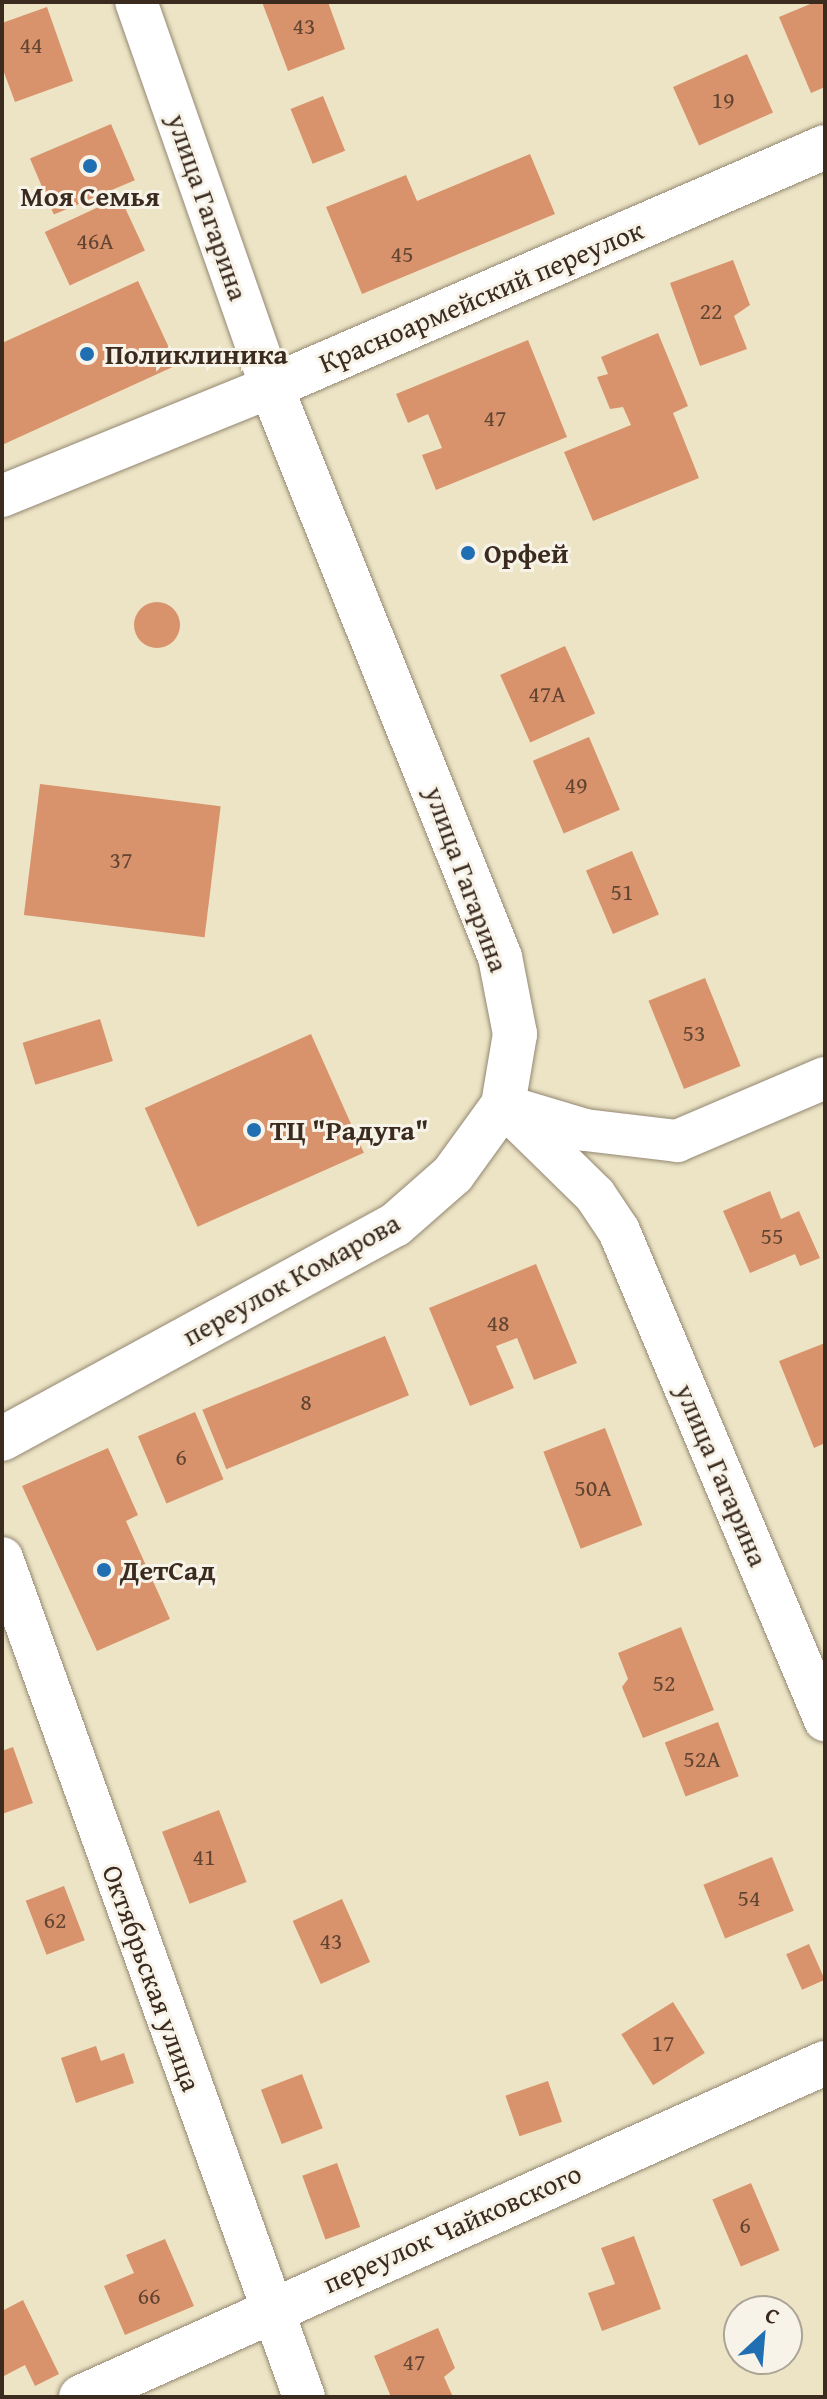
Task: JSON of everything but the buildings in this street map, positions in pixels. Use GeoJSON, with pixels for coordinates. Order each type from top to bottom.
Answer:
{"type":"FeatureCollection","features":[{"type":"Feature","properties":{"kind":"main road","name":"Красноармейский переулок"},"geometry":{"type":"LineString","coordinates":[[271,387],[825,147]]}},
{"type":"Feature","properties":{"kind":"main road","name":"улица Гагарина"},"geometry":{"type":"LineString","coordinates":[[271,387],[500,957],[515,1034],[503,1105]]}},
{"type":"Feature","properties":{"kind":"main road","name":"переулок Комарова"},"geometry":{"type":"LineString","coordinates":[[2,1439],[395,1225],[453,1174],[503,1105]]}},
{"type":"Feature","properties":{"kind":"main road","name":"переулок Чайковского"},"geometry":{"type":"LineString","coordinates":[[81,2397],[270,2309],[825,2063]]}},
{"type":"Feature","properties":{"kind":"street","name":"улица Гагарина"},"geometry":{"type":"LineString","coordinates":[[136,2],[271,387]]}},
{"type":"Feature","properties":{"kind":"street","name":"Красноармейский переулок"},"geometry":{"type":"LineString","coordinates":[[2,496],[271,387]]}},
{"type":"Feature","properties":{"kind":"street"},"geometry":{"type":"LineString","coordinates":[[503,1105],[599,1133],[677,1141],[825,1078]]}},
{"type":"Feature","properties":{"kind":"street","name":"улица Гагарина"},"geometry":{"type":"LineString","coordinates":[[503,1105],[595,1195],[619,1231],[825,1720]]}},
{"type":"Feature","properties":{"kind":"street","name":"Октябрьская улица"},"geometry":{"type":"LineString","coordinates":[[2,1558],[304,2397]]}},
{"type":"Feature","properties":{"kind":"place","name":"Моя Семья"},"geometry":{"type":"Point","coordinates":[90,166]}},
{"type":"Feature","properties":{"kind":"place","name":"Поликлиника"},"geometry":{"type":"Point","coordinates":[87,354]}},
{"type":"Feature","properties":{"kind":"place","name":"Орфей"},"geometry":{"type":"Point","coordinates":[468,553]}},
{"type":"Feature","properties":{"kind":"place","name":"ТЦ \"Радуга\""},"geometry":{"type":"Point","coordinates":[254,1130]}},
{"type":"Feature","properties":{"kind":"place","name":"ДетСад"},"geometry":{"type":"Point","coordinates":[104,1570]}}]}
